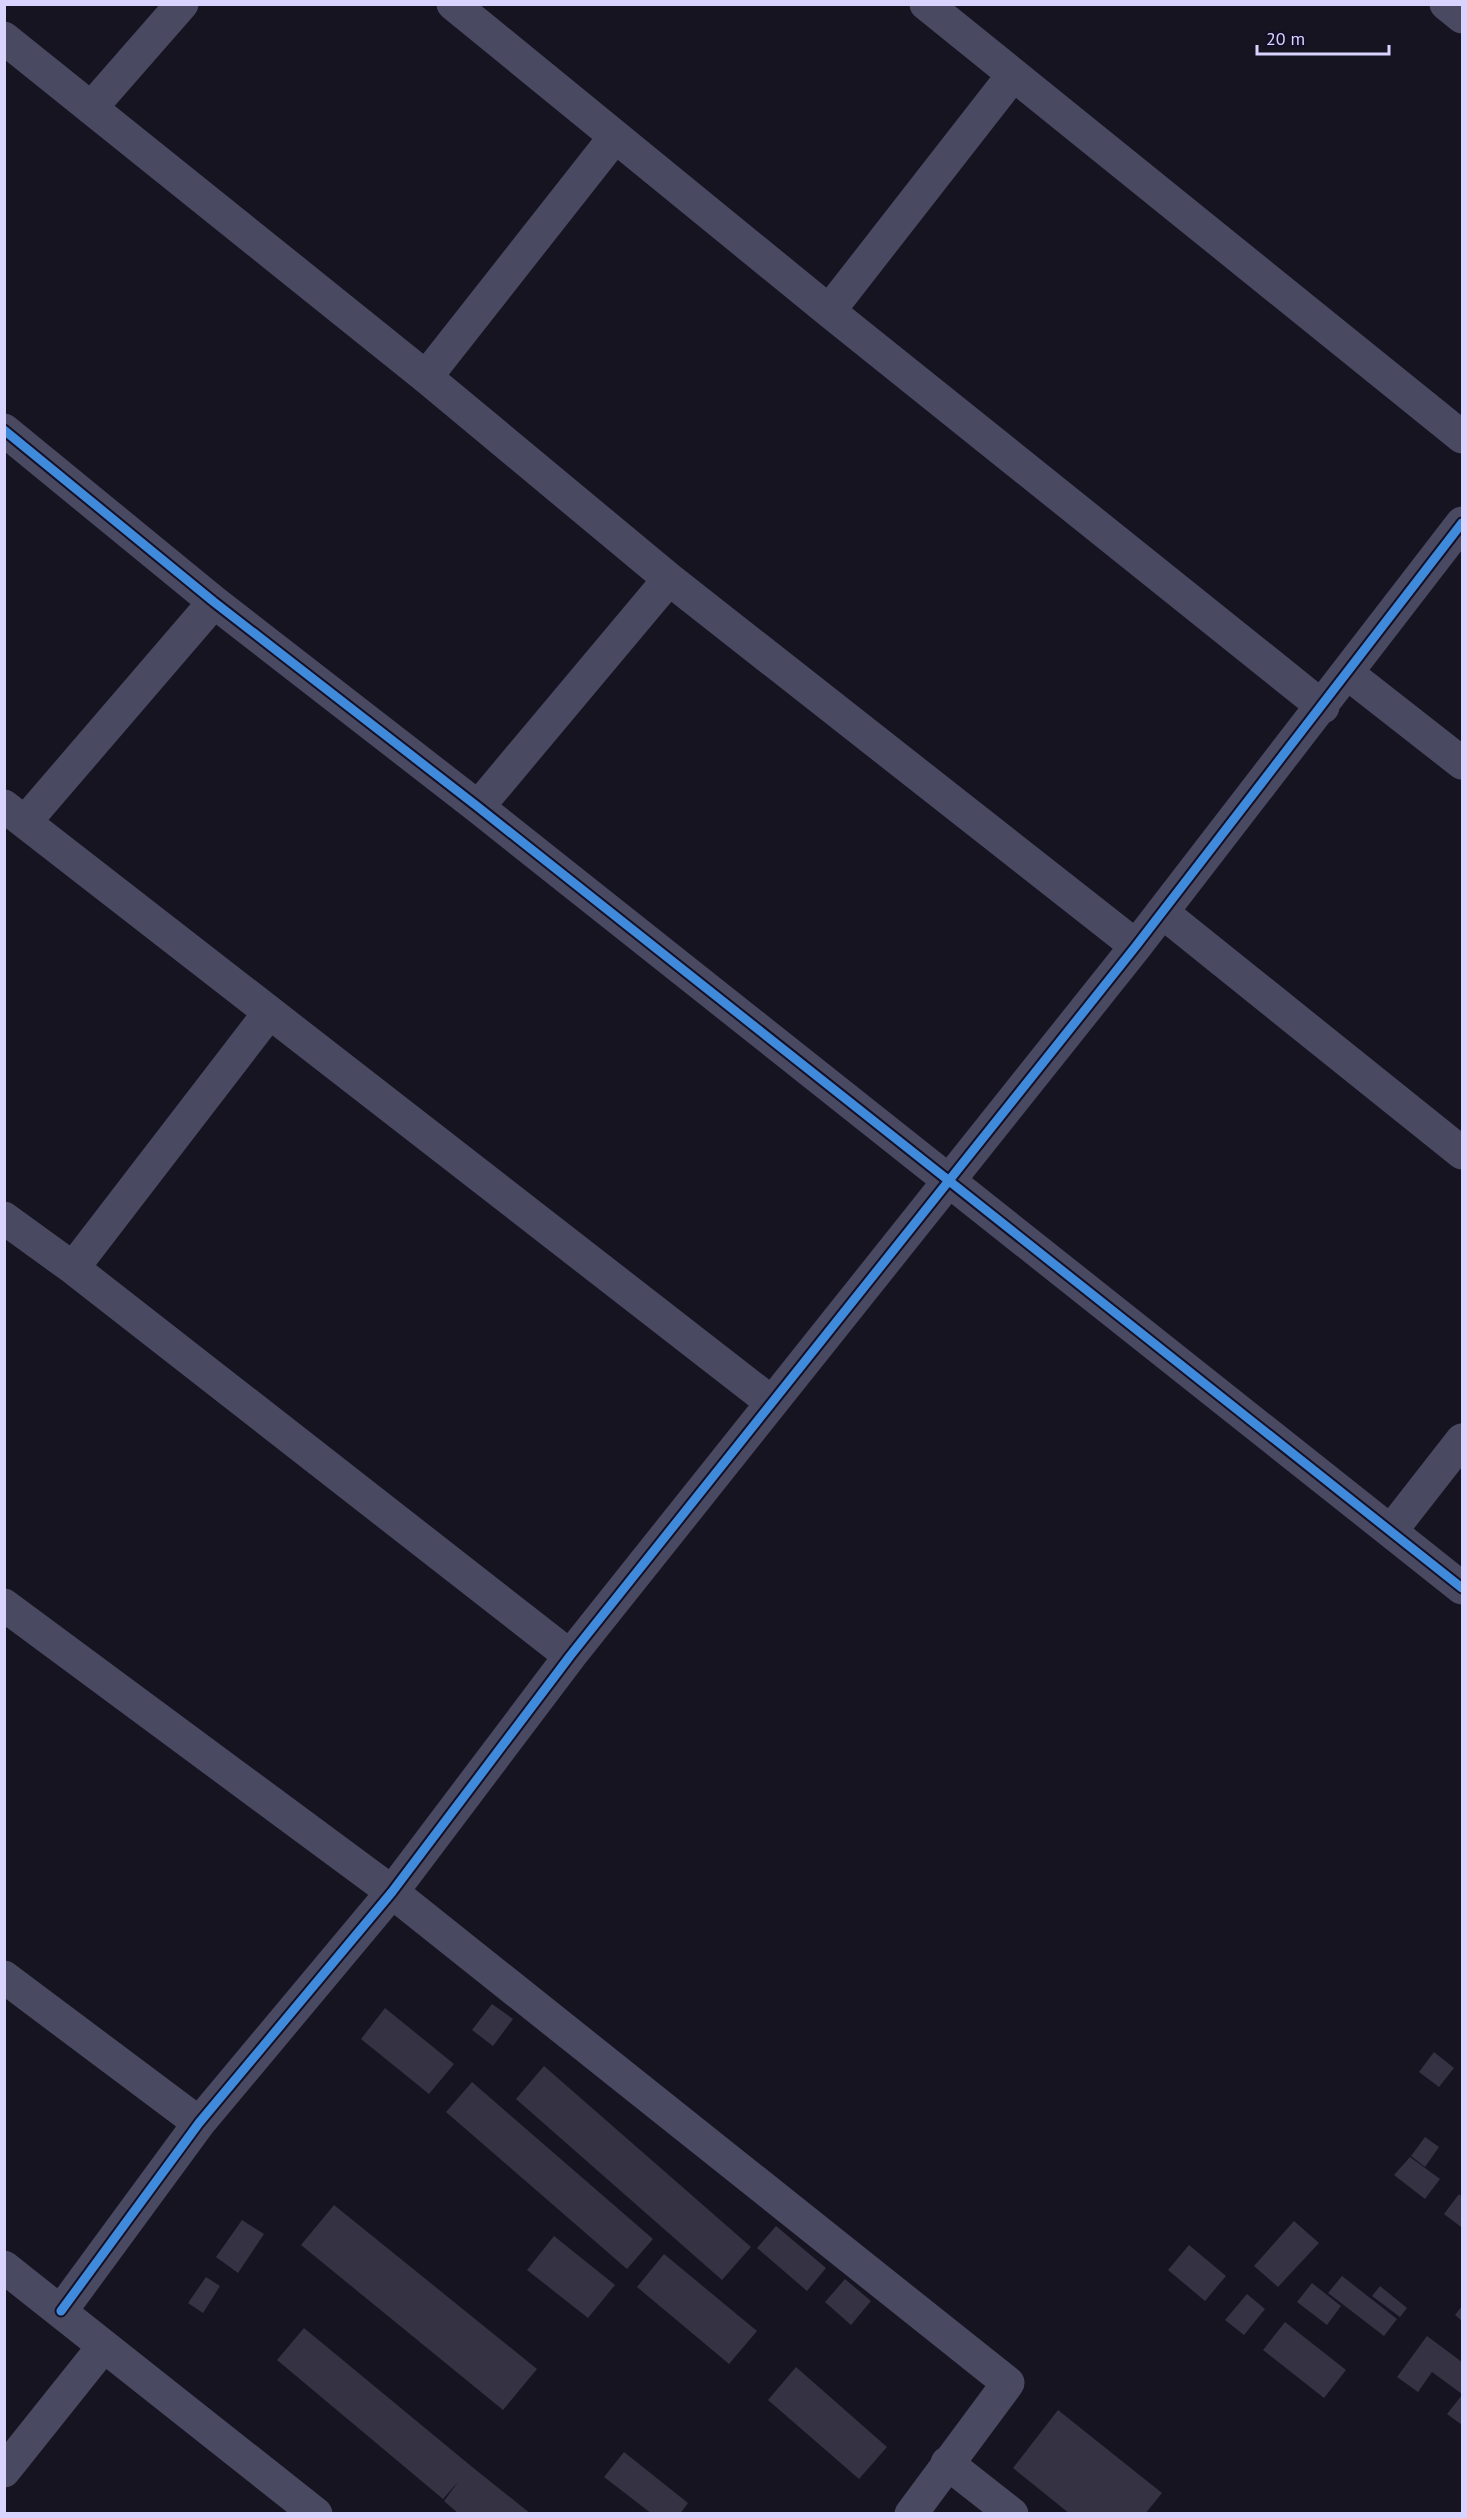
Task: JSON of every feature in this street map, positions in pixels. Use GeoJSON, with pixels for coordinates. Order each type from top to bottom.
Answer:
{"type":"FeatureCollection","features":[{"type":"Feature","properties":{"kind":"street"},"geometry":{"type":"LineString","coordinates":[[92,108],[182,4]]}},
{"type":"Feature","properties":{"kind":"street"},"geometry":{"type":"LineString","coordinates":[[453,4],[614,138],[1323,706]]}},
{"type":"Feature","properties":{"kind":"street"},"geometry":{"type":"LineString","coordinates":[[926,4],[1462,437]]}},
{"type":"Feature","properties":{"kind":"street"},"geometry":{"type":"LineString","coordinates":[[1446,4],[1462,17]]}},
{"type":"Feature","properties":{"kind":"street"},"geometry":{"type":"LineString","coordinates":[[4,38],[426,376],[669,579],[1136,946]]}},
{"type":"Feature","properties":{"kind":"street"},"geometry":{"type":"LineString","coordinates":[[829,311],[1013,75]]}},
{"type":"Feature","properties":{"kind":"street"},"geometry":{"type":"LineString","coordinates":[[426,376],[614,138]]}},
{"type":"Feature","properties":{"kind":"street"},"geometry":{"type":"LineString","coordinates":[[4,430],[214,602],[478,807],[1462,1588]]}},
{"type":"Feature","properties":{"kind":"street"},"geometry":{"type":"LineString","coordinates":[[61,2311],[199,2123],[392,1892],[570,1656],[1136,946],[1462,523]]}},
{"type":"Feature","properties":{"kind":"street"},"geometry":{"type":"LineString","coordinates":[[478,807],[669,579]]}},
{"type":"Feature","properties":{"kind":"street"},"geometry":{"type":"LineString","coordinates":[[214,602],[15,814],[771,1402]]}},
{"type":"Feature","properties":{"kind":"street"},"geometry":{"type":"LineString","coordinates":[[1347,673],[1462,763]]}},
{"type":"Feature","properties":{"kind":"street"},"geometry":{"type":"LineString","coordinates":[[1162,912],[1462,1153]]}},
{"type":"Feature","properties":{"kind":"street"},"geometry":{"type":"LineString","coordinates":[[73,1268],[268,1013]]}},
{"type":"Feature","properties":{"kind":"street"},"geometry":{"type":"LineString","coordinates":[[4,1218],[73,1268],[570,1656]]}},
{"type":"Feature","properties":{"kind":"street"},"geometry":{"type":"LineString","coordinates":[[1391,1531],[1462,1440]]}},
{"type":"Feature","properties":{"kind":"street"},"geometry":{"type":"LineString","coordinates":[[4,1605],[392,1892],[1008,2383],[911,2514]]}},
{"type":"Feature","properties":{"kind":"street"},"geometry":{"type":"LineString","coordinates":[[4,1977],[199,2123]]}},
{"type":"Feature","properties":{"kind":"street"},"geometry":{"type":"LineString","coordinates":[[4,2267],[316,2514]]}},
{"type":"Feature","properties":{"kind":"street"},"geometry":{"type":"LineString","coordinates":[[4,2471],[103,2347]]}},
{"type":"Feature","properties":{"kind":"street"},"geometry":{"type":"LineString","coordinates":[[947,2463],[1012,2514]]}},
{"type":"Feature","properties":{"kind":"building"},"geometry":{"type":"Polygon","coordinates":[[[492,2004],[513,2019],[493,2046],[472,2030],[492,2004]]]}},
{"type":"Feature","properties":{"kind":"building"},"geometry":{"type":"Polygon","coordinates":[[[385,2008],[454,2064],[429,2094],[361,2039],[385,2008]]]}},
{"type":"Feature","properties":{"kind":"building"},"geometry":{"type":"Polygon","coordinates":[[[1434,2052],[1454,2068],[1439,2087],[1419,2072],[1434,2052]]]}},
{"type":"Feature","properties":{"kind":"building"},"geometry":{"type":"Polygon","coordinates":[[[544,2066],[751,2247],[722,2280],[516,2099],[544,2066]]]}},
{"type":"Feature","properties":{"kind":"building"},"geometry":{"type":"Polygon","coordinates":[[[472,2082],[653,2239],[627,2269],[446,2112],[472,2082]]]}},
{"type":"Feature","properties":{"kind":"building"},"geometry":{"type":"Polygon","coordinates":[[[1425,2137],[1439,2147],[1425,2167],[1411,2156],[1425,2137]]]}},
{"type":"Feature","properties":{"kind":"building"},"geometry":{"type":"Polygon","coordinates":[[[1410,2157],[1440,2179],[1425,2199],[1394,2175],[1410,2157]]]}},
{"type":"Feature","properties":{"kind":"building"},"geometry":{"type":"Polygon","coordinates":[[[1459,2194],[1462,2197],[1461,2227],[1444,2214],[1459,2194]]]}},
{"type":"Feature","properties":{"kind":"building"},"geometry":{"type":"Polygon","coordinates":[[[334,2205],[537,2369],[503,2410],[301,2245],[334,2205]]]}},
{"type":"Feature","properties":{"kind":"building"},"geometry":{"type":"Polygon","coordinates":[[[242,2220],[264,2234],[238,2273],[216,2257],[242,2220]]]}},
{"type":"Feature","properties":{"kind":"building"},"geometry":{"type":"Polygon","coordinates":[[[1294,2221],[1319,2243],[1278,2287],[1254,2266],[1294,2221]]]}},
{"type":"Feature","properties":{"kind":"building"},"geometry":{"type":"Polygon","coordinates":[[[776,2226],[826,2268],[807,2291],[757,2248],[776,2226]]]}},
{"type":"Feature","properties":{"kind":"building"},"geometry":{"type":"Polygon","coordinates":[[[554,2236],[615,2285],[588,2318],[527,2270],[554,2236]]]}},
{"type":"Feature","properties":{"kind":"building"},"geometry":{"type":"Polygon","coordinates":[[[1189,2245],[1226,2276],[1205,2301],[1168,2270],[1189,2245]]]}},
{"type":"Feature","properties":{"kind":"building"},"geometry":{"type":"Polygon","coordinates":[[[664,2254],[757,2331],[729,2364],[637,2287],[664,2254]]]}},
{"type":"Feature","properties":{"kind":"building"},"geometry":{"type":"Polygon","coordinates":[[[1342,2276],[1397,2319],[1384,2336],[1328,2293],[1342,2276]]]}},
{"type":"Feature","properties":{"kind":"building"},"geometry":{"type":"Polygon","coordinates":[[[206,2277],[220,2286],[203,2313],[188,2303],[206,2277]]]}},
{"type":"Feature","properties":{"kind":"building"},"geometry":{"type":"Polygon","coordinates":[[[845,2279],[871,2301],[851,2325],[825,2302],[845,2279]]]}},
{"type":"Feature","properties":{"kind":"building"},"geometry":{"type":"Polygon","coordinates":[[[1312,2283],[1341,2306],[1327,2325],[1297,2302],[1312,2283]]]}},
{"type":"Feature","properties":{"kind":"building"},"geometry":{"type":"Polygon","coordinates":[[[1380,2286],[1407,2308],[1400,2317],[1372,2296],[1380,2286]]]}},
{"type":"Feature","properties":{"kind":"building"},"geometry":{"type":"Polygon","coordinates":[[[1247,2294],[1265,2309],[1244,2335],[1225,2320],[1247,2294]]]}},
{"type":"Feature","properties":{"kind":"building"},"geometry":{"type":"Polygon","coordinates":[[[1462,2306],[1462,2321],[1455,2315],[1462,2306]]]}},
{"type":"Feature","properties":{"kind":"building"},"geometry":{"type":"Polygon","coordinates":[[[1285,2322],[1346,2370],[1324,2398],[1263,2350],[1285,2322]]]}},
{"type":"Feature","properties":{"kind":"building"},"geometry":{"type":"Polygon","coordinates":[[[304,2328],[531,2514],[459,2514],[444,2501],[458,2482],[443,2499],[277,2360],[304,2328]]]}},
{"type":"Feature","properties":{"kind":"building"},"geometry":{"type":"Polygon","coordinates":[[[1427,2336],[1462,2362],[1462,2394],[1432,2372],[1418,2392],[1397,2377],[1427,2336]]]}},
{"type":"Feature","properties":{"kind":"building"},"geometry":{"type":"Polygon","coordinates":[[[796,2367],[887,2447],[859,2479],[768,2400],[796,2367]]]}},
{"type":"Feature","properties":{"kind":"building"},"geometry":{"type":"Polygon","coordinates":[[[1462,2395],[1462,2425],[1447,2414],[1462,2395]]]}},
{"type":"Feature","properties":{"kind":"building"},"geometry":{"type":"Polygon","coordinates":[[[1058,2410],[1162,2493],[1145,2514],[1070,2514],[1013,2468],[1058,2410]]]}},
{"type":"Feature","properties":{"kind":"building"},"geometry":{"type":"Polygon","coordinates":[[[624,2452],[688,2503],[680,2514],[652,2514],[604,2477],[624,2452]]]}},
{"type":"Feature","properties":{"kind":"cycle path"},"geometry":{"type":"LineString","coordinates":[[4,430],[214,602],[478,807],[1462,1588]]}},
{"type":"Feature","properties":{"kind":"cycle path"},"geometry":{"type":"LineString","coordinates":[[61,2311],[199,2123],[392,1892],[570,1656],[1136,946],[1462,523]]}}]}
